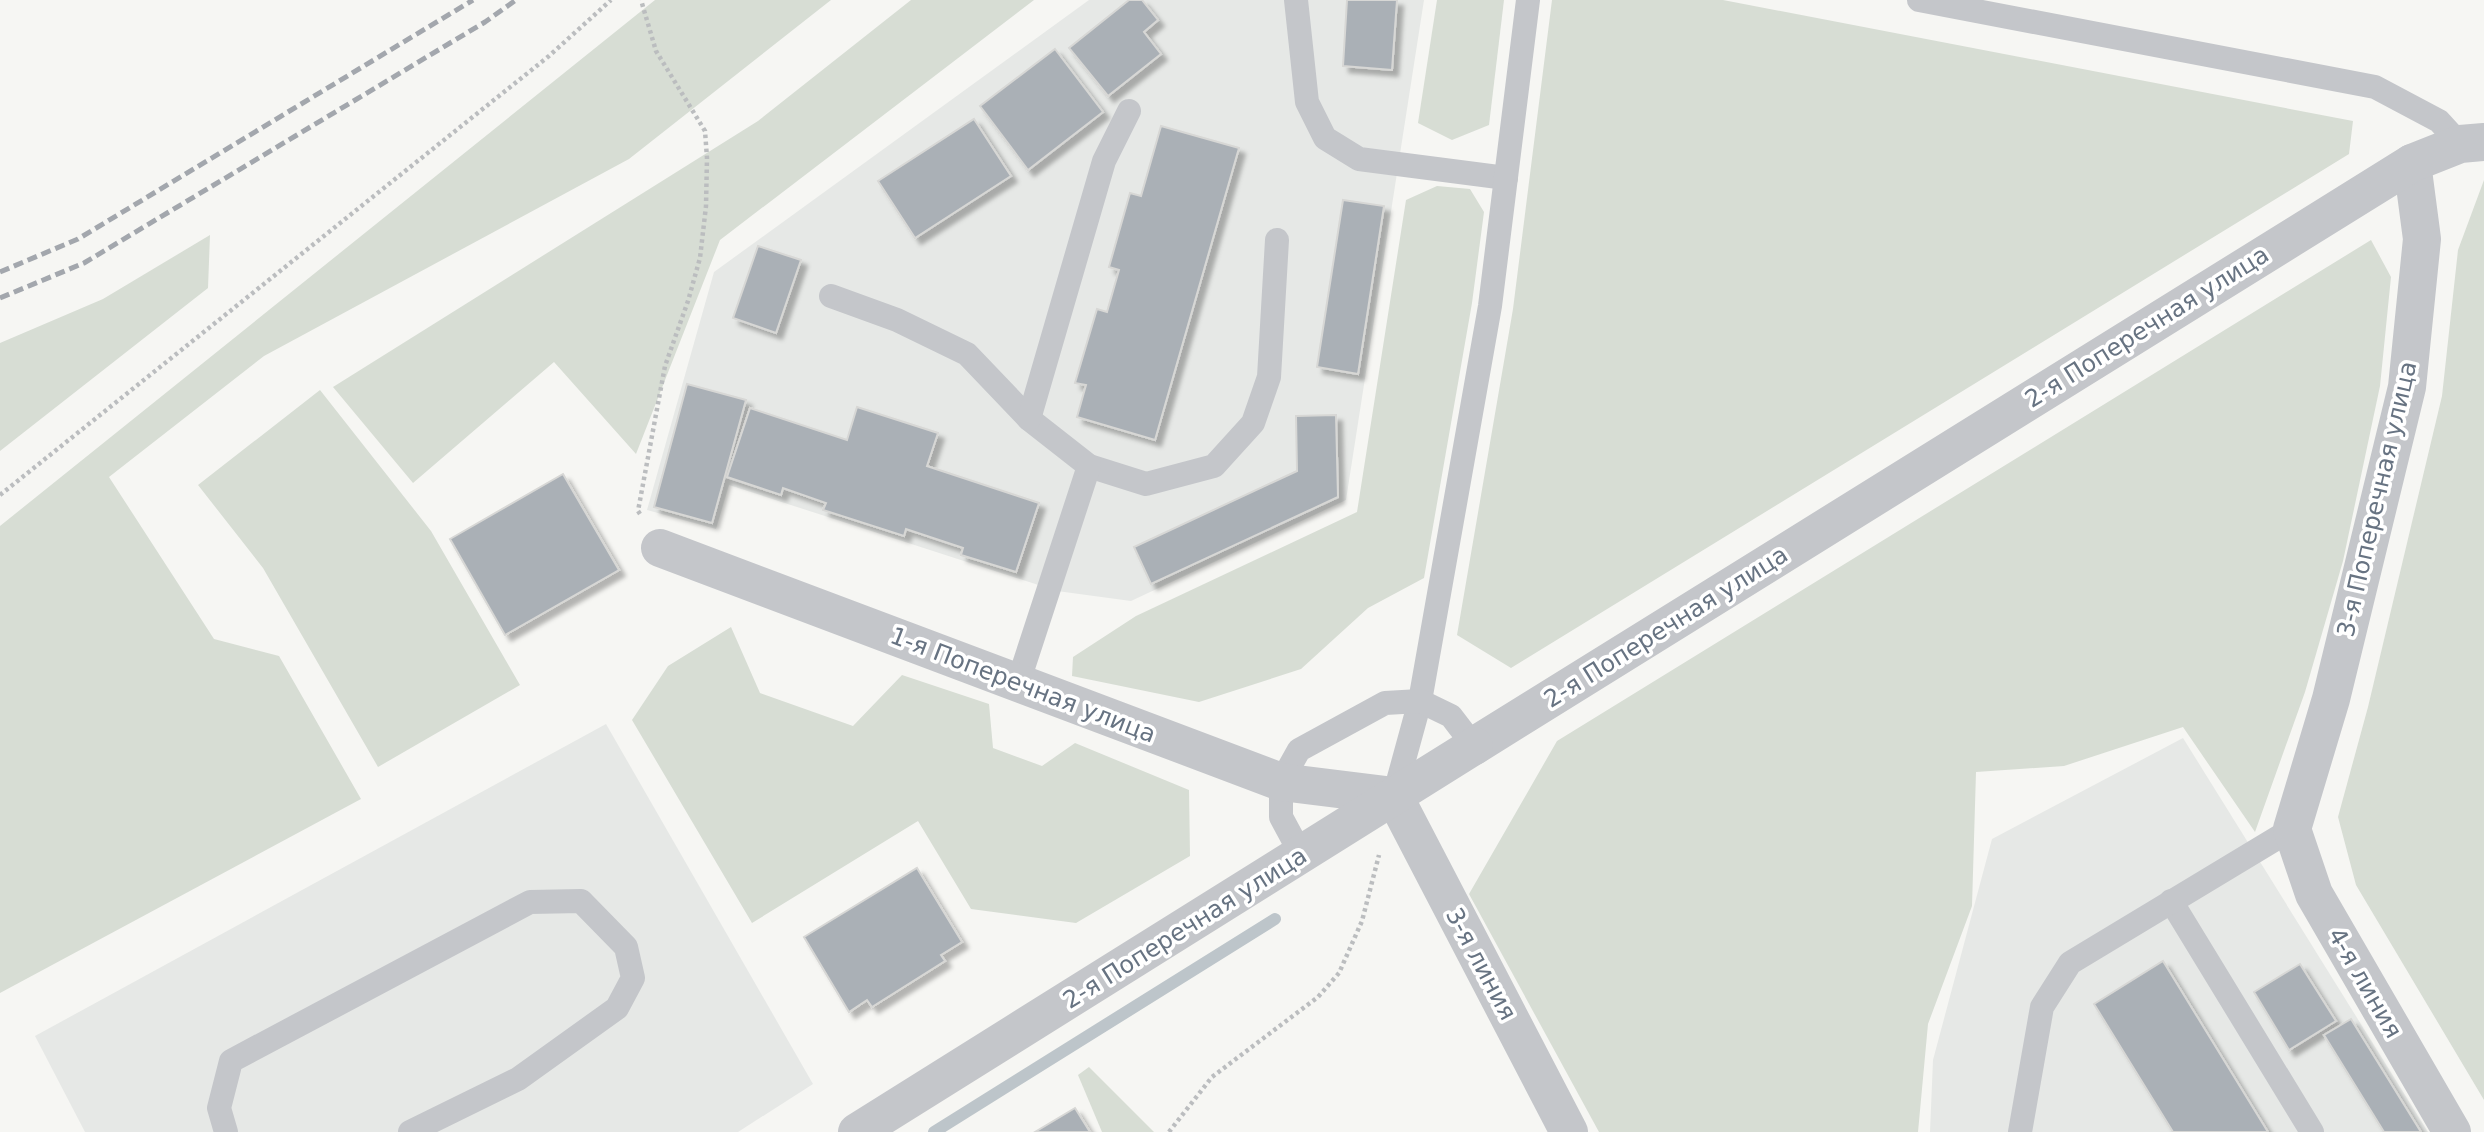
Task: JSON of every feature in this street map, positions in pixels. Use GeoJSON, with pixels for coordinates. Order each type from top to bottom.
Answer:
{"type":"FeatureCollection","features":[{"type":"Feature","properties":{"kind":"street","name":"2-я Поперечная улица"},"geometry":{"type":"LineString","coordinates":[[856,1132],[2412,163],[2472,143]]}},
{"type":"Feature","properties":{"kind":"street","name":"3-я Поперечная улица"},"geometry":{"type":"LineString","coordinates":[[2292,829],[2331,699],[2407,387],[2422,239],[2412,163]]}},
{"type":"Feature","properties":{"kind":"street","name":"1-я Поперечная улица"},"geometry":{"type":"LineString","coordinates":[[660,548],[1281,782],[1394,796]]}},
{"type":"Feature","properties":{"kind":"street","name":"3-я линия"},"geometry":{"type":"LineString","coordinates":[[1394,796],[1569,1132]]}},
{"type":"Feature","properties":{"kind":"street","name":"4-я линия"},"geometry":{"type":"LineString","coordinates":[[2292,829],[2314,894],[2452,1132]]}},
{"type":"Feature","properties":{"kind":"lane"},"geometry":{"type":"LineString","coordinates":[[1296,0],[1307,102],[1325,138],[1359,159],[1506,178]]}},
{"type":"Feature","properties":{"kind":"lane"},"geometry":{"type":"LineString","coordinates":[[1394,796],[1420,701],[1490,306],[1528,0]]}},
{"type":"Feature","properties":{"kind":"lane"},"geometry":{"type":"LineString","coordinates":[[1919,0],[2375,87],[2440,121],[2472,143]]}},
{"type":"Feature","properties":{"kind":"lane"},"geometry":{"type":"LineString","coordinates":[[1029,419],[1104,161],[1129,111]]}},
{"type":"Feature","properties":{"kind":"lane"},"geometry":{"type":"LineString","coordinates":[[831,296],[897,320],[968,354],[1029,419],[1089,466],[1146,484],[1214,466],[1253,424],[1269,377],[1277,240]]}},
{"type":"Feature","properties":{"kind":"lane"},"geometry":{"type":"LineString","coordinates":[[1018,683],[1089,466]]}},
{"type":"Feature","properties":{"kind":"lane"},"geometry":{"type":"LineString","coordinates":[[1302,856],[1281,817],[1281,782],[1299,750],[1385,703],[1420,701],[1451,716],[1474,746]]}},
{"type":"Feature","properties":{"kind":"lane"},"geometry":{"type":"LineString","coordinates":[[2020,1132],[2042,1007],[2070,963],[2292,829]]}},
{"type":"Feature","properties":{"kind":"lane"},"geometry":{"type":"LineString","coordinates":[[226,1132],[219,1108],[231,1061],[530,902],[581,901],[626,947],[634,978],[617,1008],[519,1079],[410,1132]]}},
{"type":"Feature","properties":{"kind":"lane"},"geometry":{"type":"LineString","coordinates":[[2171,901],[2312,1132]]}},
{"type":"Feature","properties":{"kind":"path"},"geometry":{"type":"LineString","coordinates":[[0,495],[549,56],[611,0]]}},
{"type":"Feature","properties":{"kind":"path"},"geometry":{"type":"LineString","coordinates":[[641,0],[656,51],[705,131],[707,158],[706,206],[700,258],[665,366],[638,511],[660,548]]}},
{"type":"Feature","properties":{"kind":"path"},"geometry":{"type":"LineString","coordinates":[[1169,1132],[1212,1077],[1318,998],[1339,973],[1362,921],[1394,796]]}},
{"type":"Feature","properties":{"kind":"shaded area"},"geometry":{"type":"Polygon","coordinates":[[[655,0],[831,0],[629,159],[264,356],[109,477],[214,639],[279,656],[361,799],[0,993],[0,526],[655,0]]]}},
{"type":"Feature","properties":{"kind":"shaded area"},"geometry":{"type":"Polygon","coordinates":[[[911,0],[1034,0],[720,240],[636,454],[554,362],[413,483],[333,387],[758,121],[911,0]]]}},
{"type":"Feature","properties":{"kind":"shaded area"},"geometry":{"type":"Polygon","coordinates":[[[1089,0],[1424,0],[1346,500],[1131,601],[1057,591],[729,485],[716,529],[647,510],[714,272],[1089,0]]]}},
{"type":"Feature","properties":{"kind":"shaded area"},"geometry":{"type":"Polygon","coordinates":[[[1437,0],[1504,0],[1489,125],[1452,140],[1418,123],[1437,0]]]}},
{"type":"Feature","properties":{"kind":"shaded area"},"geometry":{"type":"Polygon","coordinates":[[[1552,0],[1723,0],[2353,121],[2349,154],[1511,668],[1457,635],[1513,309],[1552,0]]]}},
{"type":"Feature","properties":{"kind":"shaded area"},"geometry":{"type":"Polygon","coordinates":[[[2484,180],[2484,1100],[2356,885],[2338,817],[2368,707],[2442,396],[2458,250],[2484,180]]]}},
{"type":"Feature","properties":{"kind":"shaded area"},"geometry":{"type":"Polygon","coordinates":[[[1437,186],[1470,189],[1484,212],[1472,303],[1424,578],[1368,608],[1301,669],[1199,702],[1072,676],[1073,657],[1136,616],[1357,512],[1406,200],[1437,186]]]}},
{"type":"Feature","properties":{"kind":"shaded area"},"geometry":{"type":"Polygon","coordinates":[[[210,235],[208,288],[0,451],[0,343],[103,299],[210,235]]]}},
{"type":"Feature","properties":{"kind":"shaded area"},"geometry":{"type":"Polygon","coordinates":[[[2371,240],[2391,277],[2380,386],[2343,561],[2305,692],[2255,832],[2183,727],[2064,766],[1976,772],[1972,906],[1928,1024],[1918,1132],[1599,1132],[1469,894],[1557,741],[2371,240]]]}},
{"type":"Feature","properties":{"kind":"shaded area"},"geometry":{"type":"Polygon","coordinates":[[[320,390],[431,531],[520,685],[378,767],[263,568],[198,485],[320,390]]]}},
{"type":"Feature","properties":{"kind":"shaded area"},"geometry":{"type":"Polygon","coordinates":[[[731,627],[760,693],[853,726],[902,675],[989,704],[993,748],[1042,766],[1075,743],[1189,790],[1190,856],[1076,923],[971,909],[918,821],[752,923],[632,720],[668,666],[731,627]]]}},
{"type":"Feature","properties":{"kind":"shaded area"},"geometry":{"type":"Polygon","coordinates":[[[606,724],[813,1084],[738,1132],[85,1132],[35,1036],[606,724]]]}},
{"type":"Feature","properties":{"kind":"shaded area"},"geometry":{"type":"Polygon","coordinates":[[[2183,738],[2428,1132],[1930,1132],[1933,1060],[1992,839],[2183,738]]]}},
{"type":"Feature","properties":{"kind":"shaded area"},"geometry":{"type":"Polygon","coordinates":[[[1089,1067],[1154,1132],[1102,1132],[1078,1075],[1089,1067]]]}},
{"type":"Feature","properties":{"kind":"building"},"geometry":{"type":"Polygon","coordinates":[[[1129,0],[1142,0],[1158,20],[1144,32],[1161,54],[1108,96],[1069,48],[1129,0]]]}},
{"type":"Feature","properties":{"kind":"building"},"geometry":{"type":"Polygon","coordinates":[[[1347,0],[1397,0],[1392,70],[1343,66],[1347,0]]]}},
{"type":"Feature","properties":{"kind":"building"},"geometry":{"type":"Polygon","coordinates":[[[1055,49],[1103,112],[1028,170],[980,106],[1055,49]]]}},
{"type":"Feature","properties":{"kind":"building"},"geometry":{"type":"Polygon","coordinates":[[[974,119],[1011,176],[915,238],[878,181],[974,119]]]}},
{"type":"Feature","properties":{"kind":"building"},"geometry":{"type":"Polygon","coordinates":[[[1161,126],[1239,148],[1155,440],[1077,417],[1086,385],[1075,383],[1097,309],[1107,312],[1119,270],[1109,267],[1130,193],[1141,196],[1161,126]]]}},
{"type":"Feature","properties":{"kind":"building"},"geometry":{"type":"Polygon","coordinates":[[[1343,200],[1384,206],[1358,374],[1317,367],[1343,200]]]}},
{"type":"Feature","properties":{"kind":"building"},"geometry":{"type":"Polygon","coordinates":[[[758,246],[801,260],[776,333],[733,318],[758,246]]]}},
{"type":"Feature","properties":{"kind":"building"},"geometry":{"type":"Polygon","coordinates":[[[687,384],[746,400],[712,523],[654,507],[687,384]]]}},
{"type":"Feature","properties":{"kind":"building"},"geometry":{"type":"Polygon","coordinates":[[[857,407],[938,433],[927,466],[1039,503],[1016,572],[961,555],[963,548],[906,529],[904,536],[823,510],[826,503],[783,488],[781,495],[727,477],[750,408],[847,440],[857,407]]]}},
{"type":"Feature","properties":{"kind":"building"},"geometry":{"type":"Polygon","coordinates":[[[1336,415],[1338,497],[1151,584],[1134,547],[1297,471],[1296,416],[1336,415]]]}},
{"type":"Feature","properties":{"kind":"building"},"geometry":{"type":"Polygon","coordinates":[[[563,474],[619,570],[505,635],[450,539],[563,474]]]}},
{"type":"Feature","properties":{"kind":"building"},"geometry":{"type":"Polygon","coordinates":[[[917,868],[962,942],[941,955],[945,961],[872,1007],[867,1000],[849,1012],[804,937],[917,868]]]}},
{"type":"Feature","properties":{"kind":"building"},"geometry":{"type":"Polygon","coordinates":[[[2163,961],[2268,1132],[2173,1132],[2094,1004],[2163,961]]]}},
{"type":"Feature","properties":{"kind":"building"},"geometry":{"type":"Polygon","coordinates":[[[2300,964],[2336,1021],[2289,1050],[2254,992],[2300,964]]]}},
{"type":"Feature","properties":{"kind":"building"},"geometry":{"type":"Polygon","coordinates":[[[2351,1019],[2421,1132],[2384,1132],[2324,1035],[2351,1019]]]}},
{"type":"Feature","properties":{"kind":"building"},"geometry":{"type":"Polygon","coordinates":[[[1075,1108],[1090,1132],[1035,1132],[1075,1108]]]}},
{"type":"Feature","properties":{"kind":"waterway"},"geometry":{"type":"LineString","coordinates":[[934,1132],[1275,919]]}},
{"type":"Feature","properties":{"kind":"railway"},"geometry":{"type":"LineString","coordinates":[[0,272],[78,239],[473,0]]}},
{"type":"Feature","properties":{"kind":"railway"},"geometry":{"type":"LineString","coordinates":[[0,298],[84,263],[485,22],[516,0]]}}]}
